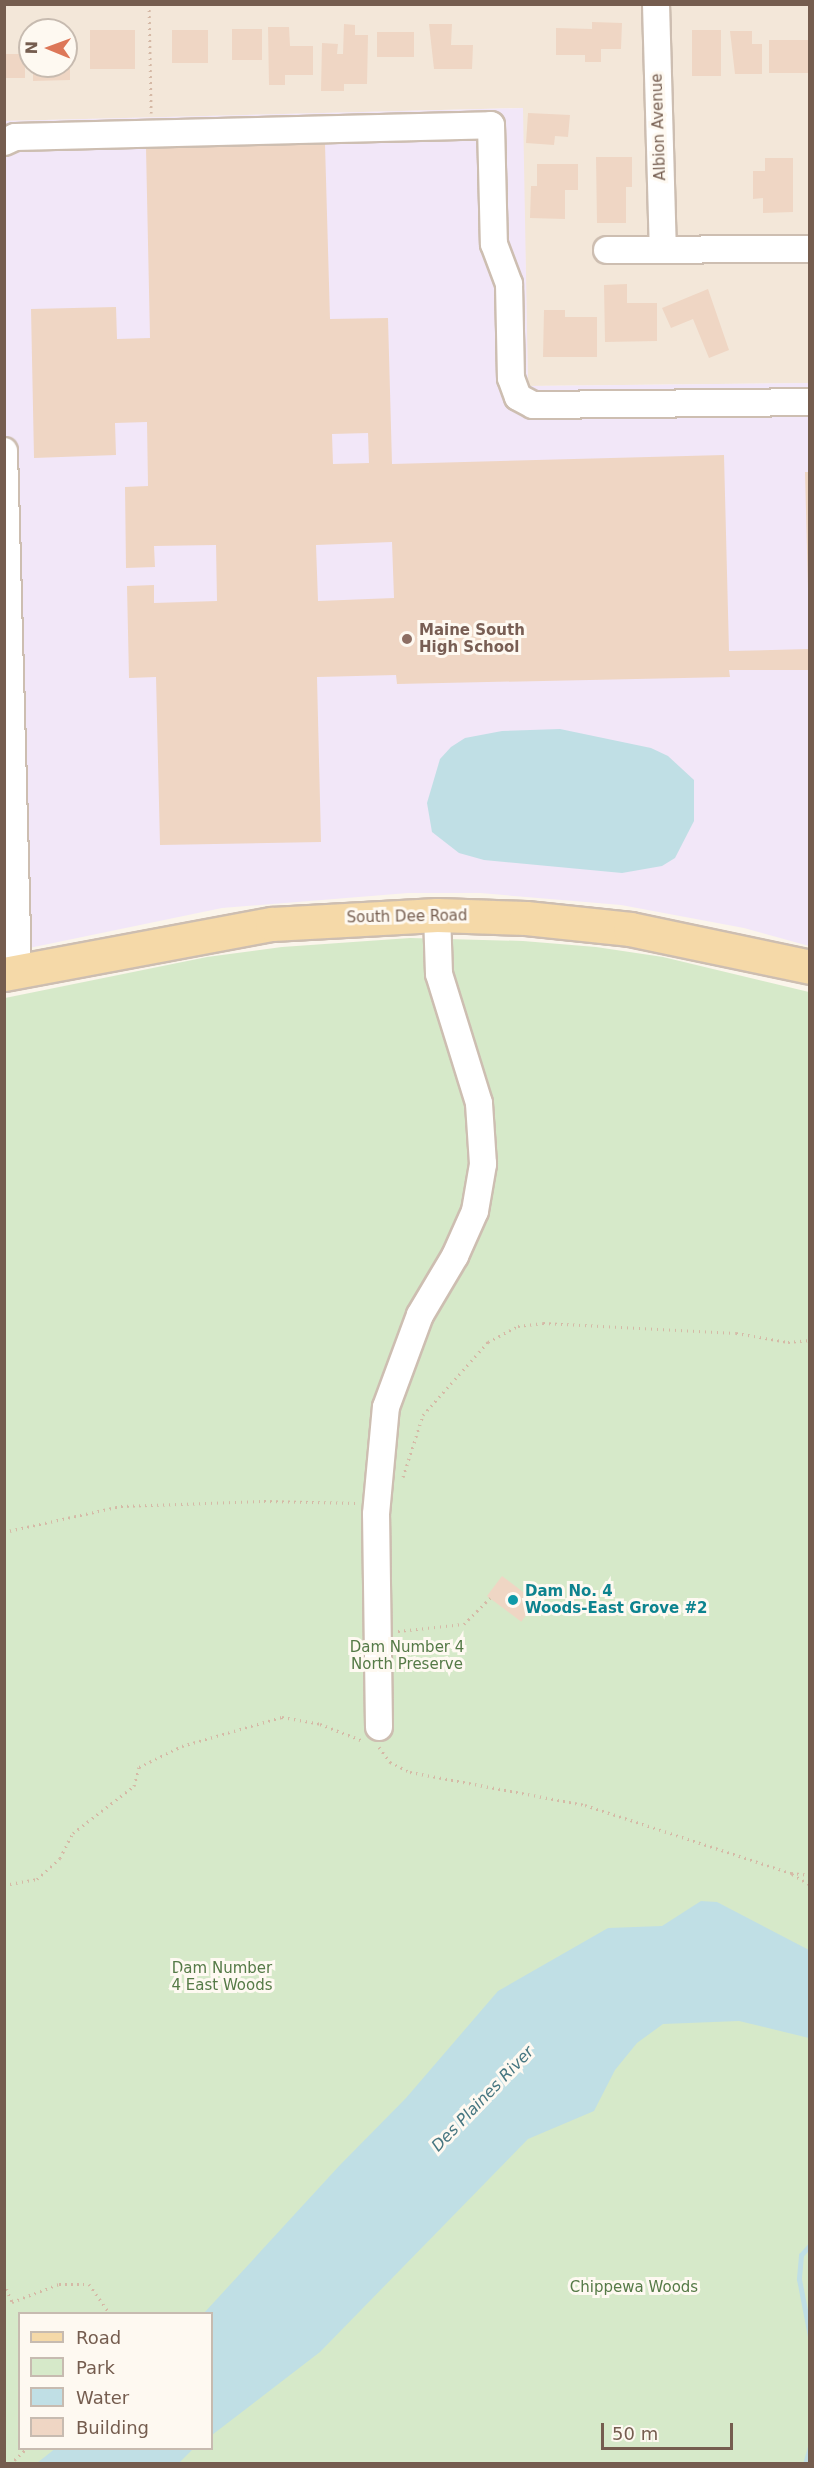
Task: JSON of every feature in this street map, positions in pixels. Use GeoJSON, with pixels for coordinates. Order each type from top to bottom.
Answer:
{"type":"FeatureCollection","features":[{"type":"Feature","properties":{"kind":"main road","name":"South Dee Road"},"geometry":{"type":"LineString","coordinates":[[11,973],[272,924],[437,915],[526,918],[630,929],[810,968]]}},
{"type":"Feature","properties":{"kind":"street","name":"Albion Avenue"},"geometry":{"type":"LineString","coordinates":[[656,4],[663,249]]}},
{"type":"Feature","properties":{"kind":"street"},"geometry":{"type":"LineString","coordinates":[[4,142],[15,137],[491,125],[494,244],[509,284],[511,378],[518,397],[533,405],[810,402]]}},
{"type":"Feature","properties":{"kind":"street"},"geometry":{"type":"LineString","coordinates":[[606,250],[810,249]]}},
{"type":"Feature","properties":{"kind":"street"},"geometry":{"type":"LineString","coordinates":[[4,451],[11,973]]}},
{"type":"Feature","properties":{"kind":"street"},"geometry":{"type":"LineString","coordinates":[[379,1737],[376,1514],[386,1407],[420,1315],[467,1232],[481,1181],[479,1102],[439,974],[437,915]]}},
{"type":"Feature","properties":{"kind":"path"},"geometry":{"type":"LineString","coordinates":[[149,4],[151,133]]}},
{"type":"Feature","properties":{"kind":"path"},"geometry":{"type":"LineString","coordinates":[[402,1478],[423,1415],[488,1342],[518,1326],[543,1323],[735,1333],[788,1342],[810,1340]]}},
{"type":"Feature","properties":{"kind":"path"},"geometry":{"type":"LineString","coordinates":[[4,1532],[121,1506],[366,1502]]}},
{"type":"Feature","properties":{"kind":"path"},"geometry":{"type":"LineString","coordinates":[[378,1631],[464,1624],[490,1598]]}},
{"type":"Feature","properties":{"kind":"path"},"geometry":{"type":"LineString","coordinates":[[4,1885],[37,1879],[60,1858],[73,1833],[134,1786],[139,1767],[182,1746],[282,1717],[379,1737],[390,1762],[410,1772],[585,1805],[791,1873],[810,1875]]}},
{"type":"Feature","properties":{"kind":"path"},"geometry":{"type":"LineString","coordinates":[[791,1873],[810,1885]]}},
{"type":"Feature","properties":{"kind":"path"},"geometry":{"type":"LineString","coordinates":[[4,2283],[12,2302],[59,2284],[89,2284],[109,2312]]}},
{"type":"Feature","properties":{"kind":"path"},"geometry":{"type":"LineString","coordinates":[[10,2463],[25,2450]]}},
{"type":"Feature","properties":{"kind":"shaded area"},"geometry":{"type":"Polygon","coordinates":[[[4,5],[809,5],[809,383],[528,386],[522,108],[5,121],[4,5]]]}},
{"type":"Feature","properties":{"kind":"shaded area","name":"Maine South High School"},"geometry":{"type":"Polygon","coordinates":[[[523,108],[528,386],[809,383],[809,946],[744,928],[621,905],[480,893],[408,893],[222,908],[5,953],[4,121],[523,108]]]}},
{"type":"Feature","properties":{"kind":"green space","name":"Dam Number 4 North Preserve"},"geometry":{"type":"Polygon","coordinates":[[[410,938],[523,941],[596,947],[663,957],[809,992],[809,2463],[5,2464],[5,998],[207,957],[282,947],[410,938]]]}},
{"type":"Feature","properties":{"kind":"water"},"geometry":{"type":"Polygon","coordinates":[[[560,729],[651,748],[668,756],[694,780],[694,821],[675,858],[662,866],[622,873],[484,860],[459,853],[432,832],[427,803],[440,759],[451,747],[465,738],[502,731],[560,729]]]}},
{"type":"Feature","properties":{"kind":"water","name":"Des Plaines River"},"geometry":{"type":"Polygon","coordinates":[[[701,1901],[717,1902],[809,1950],[809,2038],[739,2021],[663,2024],[637,2043],[615,2070],[594,2111],[528,2139],[320,2352],[213,2434],[213,2312],[205,2312],[339,2166],[406,2098],[498,1991],[608,1928],[662,1926],[701,1901]]]}},
{"type":"Feature","properties":{"kind":"water"},"geometry":{"type":"Polygon","coordinates":[[[53,2450],[192,2450],[179,2463],[37,2463],[53,2450]]]}},
{"type":"Feature","properties":{"kind":"building"},"geometry":{"type":"Polygon","coordinates":[[[592,22],[622,23],[621,49],[601,49],[601,62],[585,62],[585,55],[556,55],[556,28],[592,29],[592,22]]]}},
{"type":"Feature","properties":{"kind":"building"},"geometry":{"type":"Polygon","coordinates":[[[344,24],[355,25],[355,35],[368,35],[367,84],[344,84],[344,91],[321,91],[322,43],[338,44],[337,54],[343,54],[344,24]]]}},
{"type":"Feature","properties":{"kind":"building"},"geometry":{"type":"Polygon","coordinates":[[[429,24],[452,24],[451,45],[473,45],[472,69],[434,69],[429,24]]]}},
{"type":"Feature","properties":{"kind":"building"},"geometry":{"type":"Polygon","coordinates":[[[268,27],[289,27],[290,46],[313,46],[313,75],[285,75],[285,85],[269,85],[268,27]]]}},
{"type":"Feature","properties":{"kind":"building"},"geometry":{"type":"Polygon","coordinates":[[[232,29],[262,29],[262,60],[232,60],[232,29]]]}},
{"type":"Feature","properties":{"kind":"building"},"geometry":{"type":"Polygon","coordinates":[[[90,30],[135,30],[135,69],[90,69],[90,30]]]}},
{"type":"Feature","properties":{"kind":"building"},"geometry":{"type":"Polygon","coordinates":[[[172,30],[208,30],[208,63],[172,63],[172,30]]]}},
{"type":"Feature","properties":{"kind":"building"},"geometry":{"type":"Polygon","coordinates":[[[692,30],[721,30],[721,76],[692,76],[692,30]]]}},
{"type":"Feature","properties":{"kind":"building"},"geometry":{"type":"Polygon","coordinates":[[[730,31],[752,31],[752,44],[762,44],[762,74],[735,74],[730,31]]]}},
{"type":"Feature","properties":{"kind":"building"},"geometry":{"type":"Polygon","coordinates":[[[377,32],[414,32],[414,57],[377,57],[377,32]]]}},
{"type":"Feature","properties":{"kind":"building"},"geometry":{"type":"Polygon","coordinates":[[[769,40],[810,40],[810,73],[769,73],[769,40]]]}},
{"type":"Feature","properties":{"kind":"building"},"geometry":{"type":"Polygon","coordinates":[[[4,54],[18,54],[18,78],[4,78],[4,54]]]}},
{"type":"Feature","properties":{"kind":"building"},"geometry":{"type":"Polygon","coordinates":[[[33,78],[70,78],[70,80],[33,81],[33,78]]]}},
{"type":"Feature","properties":{"kind":"building"},"geometry":{"type":"Polygon","coordinates":[[[528,113],[570,115],[568,137],[555,136],[554,145],[526,143],[528,113]]]}},
{"type":"Feature","properties":{"kind":"building"},"geometry":{"type":"Polygon","coordinates":[[[325,144],[330,319],[388,318],[392,464],[724,455],[729,651],[810,649],[810,670],[729,670],[730,677],[397,684],[396,675],[317,677],[321,842],[160,845],[156,677],[129,678],[127,586],[154,585],[154,603],[217,601],[216,545],[154,546],[155,567],[126,568],[125,487],[148,486],[147,422],[115,423],[116,455],[34,458],[31,309],[116,307],[117,339],[150,338],[146,148],[325,144]],[[368,433],[332,434],[333,464],[369,463],[368,433]],[[392,542],[316,545],[318,601],[394,598],[392,542]]]}},
{"type":"Feature","properties":{"kind":"building"},"geometry":{"type":"Polygon","coordinates":[[[596,157],[632,157],[632,187],[626,187],[626,223],[597,223],[596,157]]]}},
{"type":"Feature","properties":{"kind":"building"},"geometry":{"type":"Polygon","coordinates":[[[765,158],[793,158],[793,212],[763,213],[763,198],[753,199],[753,171],[765,171],[765,158]]]}},
{"type":"Feature","properties":{"kind":"building"},"geometry":{"type":"Polygon","coordinates":[[[537,164],[578,164],[578,190],[565,190],[565,219],[530,218],[531,186],[537,186],[537,164]]]}},
{"type":"Feature","properties":{"kind":"building"},"geometry":{"type":"Polygon","coordinates":[[[627,284],[627,303],[657,303],[657,341],[605,342],[604,285],[627,284]]]}},
{"type":"Feature","properties":{"kind":"building"},"geometry":{"type":"Polygon","coordinates":[[[708,289],[729,350],[709,358],[693,319],[671,328],[662,308],[708,289]]]}},
{"type":"Feature","properties":{"kind":"building"},"geometry":{"type":"Polygon","coordinates":[[[544,310],[565,310],[565,317],[597,317],[597,357],[543,357],[544,310]]]}},
{"type":"Feature","properties":{"kind":"building"},"geometry":{"type":"Polygon","coordinates":[[[805,472],[810,472],[810,588],[808,588],[805,472]]]}},
{"type":"Feature","properties":{"kind":"building","name":"Dam No. 4 Woods-East Grove #2"},"geometry":{"type":"Polygon","coordinates":[[[502,1576],[536,1602],[521,1622],[487,1596],[502,1576]]]}},
{"type":"Feature","properties":{"kind":"waterway"},"geometry":{"type":"LineString","coordinates":[[810,2245],[801,2255],[799,2279],[810,2336]]}},
{"type":"Feature","properties":{"kind":"waterway"},"geometry":{"type":"LineString","coordinates":[[805,2464],[810,2447]]}},
{"type":"Feature","properties":{"kind":"place","name":"Maine South High School"},"geometry":{"type":"Point","coordinates":[407,639]}},
{"type":"Feature","properties":{"kind":"place","name":"Dam No. 4 Woods-East Grove #2"},"geometry":{"type":"Point","coordinates":[513,1600]}},
{"type":"Feature","properties":{"kind":"park label","name":"Dam Number 4 East Woods"},"geometry":{"type":"Point","coordinates":[222,1976]}},
{"type":"Feature","properties":{"kind":"park label","name":"Chippewa Woods"},"geometry":{"type":"Point","coordinates":[634,2288]}}]}
